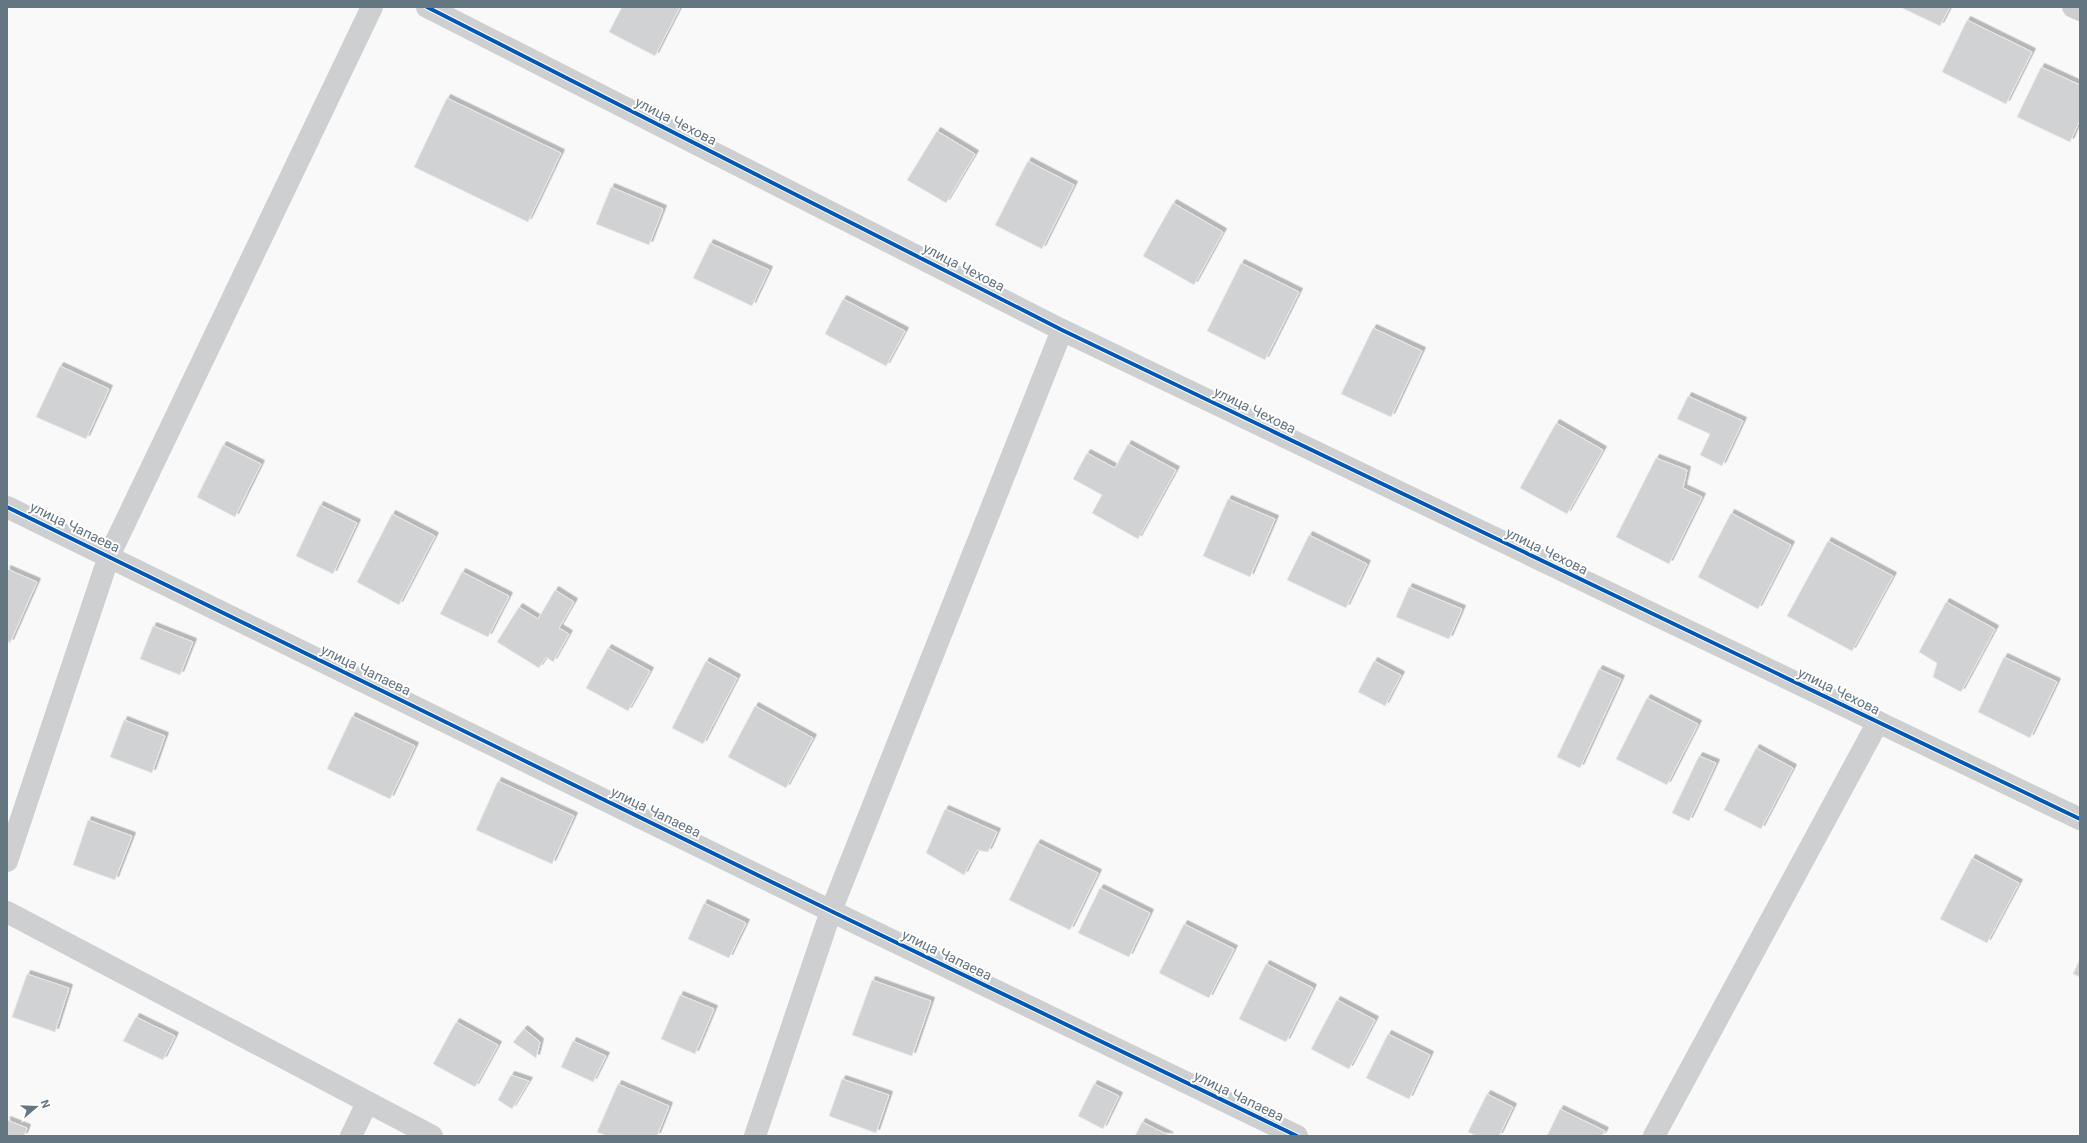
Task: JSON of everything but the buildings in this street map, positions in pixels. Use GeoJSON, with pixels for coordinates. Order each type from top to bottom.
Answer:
{"type":"FeatureCollection","features":[{"type":"Feature","properties":{"kind":"street"},"geometry":{"type":"LineString","coordinates":[[7,860],[109,556],[372,7]]}},
{"type":"Feature","properties":{"kind":"street","name":"улица Чехова"},"geometry":{"type":"LineString","coordinates":[[427,7],[1062,330],[2080,819]]}},
{"type":"Feature","properties":{"kind":"street"},"geometry":{"type":"LineString","coordinates":[[2073,7],[2080,10]]}},
{"type":"Feature","properties":{"kind":"street"},"geometry":{"type":"LineString","coordinates":[[755,1136],[831,911],[1062,330]]}},
{"type":"Feature","properties":{"kind":"street","name":"улица Чапаева"},"geometry":{"type":"LineString","coordinates":[[7,506],[831,911],[1297,1136]]}},
{"type":"Feature","properties":{"kind":"street"},"geometry":{"type":"LineString","coordinates":[[1654,1136],[1878,722]]}},
{"type":"Feature","properties":{"kind":"street"},"geometry":{"type":"LineString","coordinates":[[7,912],[432,1136]]}},
{"type":"Feature","properties":{"kind":"street"},"geometry":{"type":"LineString","coordinates":[[351,1136],[367,1103]]}},
{"type":"Feature","properties":{"kind":"cycle path"},"geometry":{"type":"LineString","coordinates":[[427,7],[1062,330],[2080,819]]}},
{"type":"Feature","properties":{"kind":"cycle path"},"geometry":{"type":"LineString","coordinates":[[7,507],[831,911],[1297,1136]]}}]}
